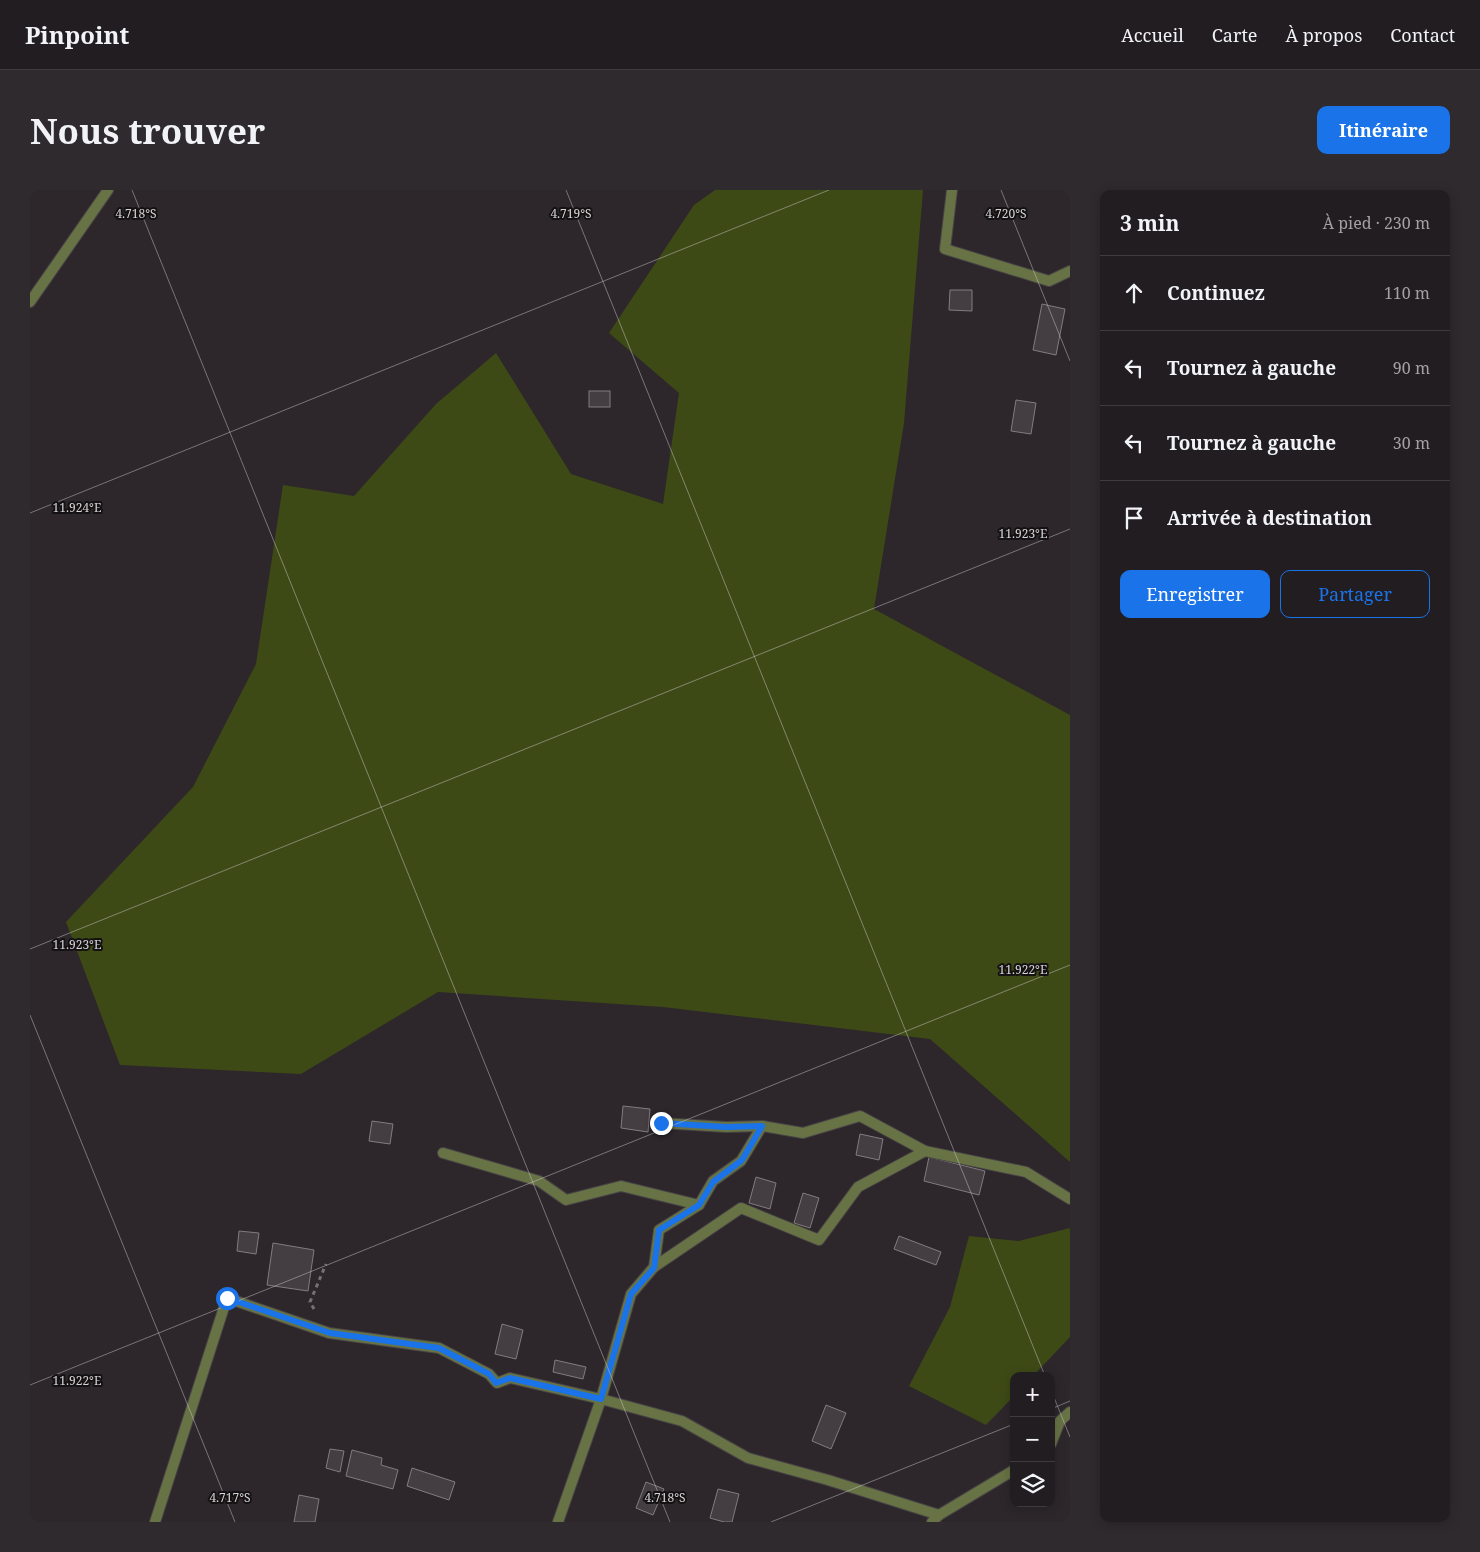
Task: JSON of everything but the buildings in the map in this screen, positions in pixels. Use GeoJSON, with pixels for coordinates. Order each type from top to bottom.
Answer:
{"type":"FeatureCollection","features":[{"type":"Feature","properties":{"kind":"street"},"geometry":{"type":"LineString","coordinates":[[30,302],[108,190]]}},
{"type":"Feature","properties":{"kind":"street"},"geometry":{"type":"LineString","coordinates":[[952,190],[945,249],[1049,281],[1070,272]]}},
{"type":"Feature","properties":{"kind":"street"},"geometry":{"type":"LineString","coordinates":[[661,1123],[726,1127],[762,1126],[803,1133],[860,1116],[925,1151],[1026,1172],[1070,1199]]}},
{"type":"Feature","properties":{"kind":"street"},"geometry":{"type":"LineString","coordinates":[[654,1268],[659,1230],[699,1205],[713,1182],[742,1160],[762,1126]]}},
{"type":"Feature","properties":{"kind":"street"},"geometry":{"type":"LineString","coordinates":[[558,1522],[601,1399],[631,1294],[654,1268],[741,1208],[819,1240],[858,1186],[925,1151]]}},
{"type":"Feature","properties":{"kind":"street"},"geometry":{"type":"LineString","coordinates":[[443,1153],[539,1180],[566,1200],[621,1186],[699,1205]]}},
{"type":"Feature","properties":{"kind":"street"},"geometry":{"type":"LineString","coordinates":[[155,1522],[227,1298],[330,1333],[439,1348],[489,1374],[496,1383],[510,1378],[601,1399],[682,1421],[748,1458],[828,1480],[936,1518],[1010,1472]]}},
{"type":"Feature","properties":{"kind":"street"},"geometry":{"type":"LineString","coordinates":[[1055,1434],[1060,1421],[1070,1412]]}},
{"type":"Feature","properties":{"kind":"path"},"geometry":{"type":"LineString","coordinates":[[326,1264],[310,1302],[330,1333]]}},
{"type":"Feature","properties":{"kind":"green space"},"geometry":{"type":"Polygon","coordinates":[[[715,190],[923,190],[904,423],[874,609],[1070,715],[1070,1162],[930,1039],[663,1007],[438,992],[301,1074],[120,1065],[66,922],[193,787],[256,664],[283,485],[354,496],[436,404],[496,353],[571,474],[663,504],[679,393],[609,333],[694,205],[715,190]]]}},
{"type":"Feature","properties":{"kind":"green space"},"geometry":{"type":"Polygon","coordinates":[[[1070,1228],[1070,1337],[1037,1372],[1010,1372],[1010,1400],[986,1425],[909,1386],[950,1307],[969,1236],[1019,1241],[1070,1228]]]}},
{"type":"Feature","properties":{"kind":"route"},"geometry":{"type":"LineString","coordinates":[[227,1298],[330,1333],[439,1348],[489,1374],[496,1383],[510,1378],[601,1399],[631,1294],[654,1268],[659,1230],[699,1205],[713,1182],[742,1160],[762,1126],[726,1127],[661,1123]]}}]}
